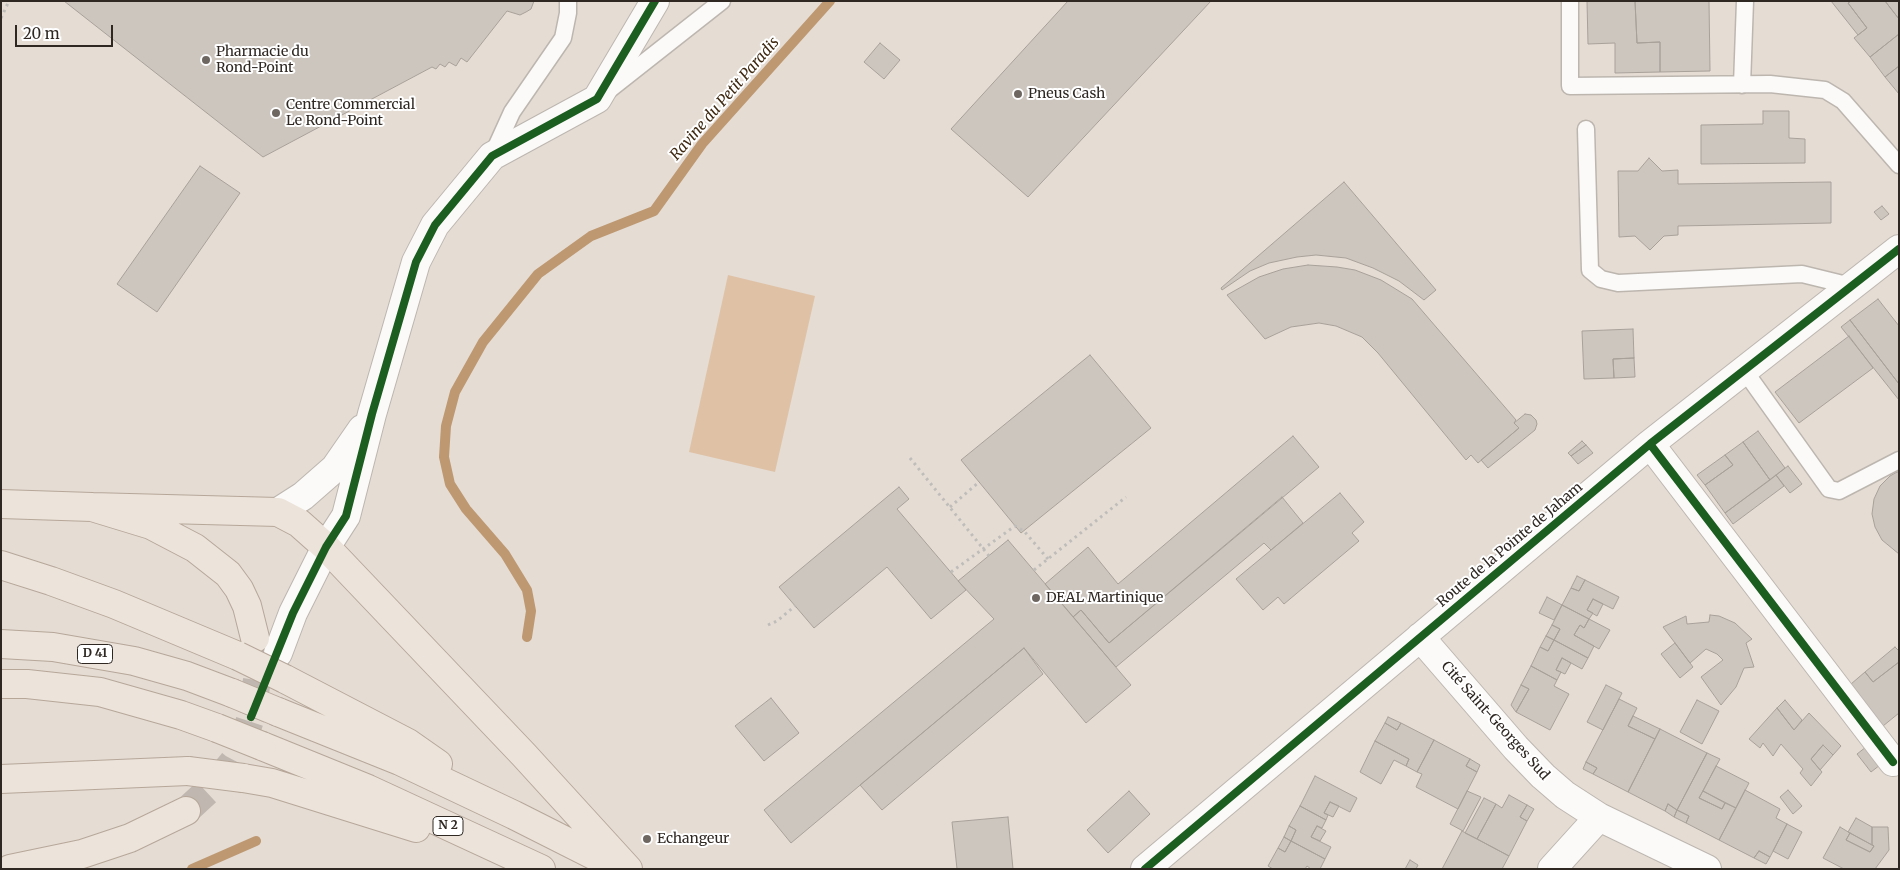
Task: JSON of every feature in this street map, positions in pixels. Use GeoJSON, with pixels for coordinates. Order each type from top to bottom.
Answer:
{"type":"FeatureCollection","features":[{"type":"Feature","properties":{"kind":"highway"},"geometry":{"type":"LineString","coordinates":[[1,504],[278,512],[299,523],[326,548],[524,755],[628,869]]}},
{"type":"Feature","properties":{"kind":"highway"},"geometry":{"type":"LineString","coordinates":[[92,507],[151,526],[195,548],[228,574],[247,606],[246,647]]}},
{"type":"Feature","properties":{"kind":"highway"},"geometry":{"type":"LineString","coordinates":[[1,565],[246,647],[282,666],[408,743],[514,815],[620,869]]}},
{"type":"Feature","properties":{"kind":"highway","name":"D 41"},"geometry":{"type":"LineString","coordinates":[[1,644],[53,647],[134,661],[187,676],[400,761],[514,815]]}},
{"type":"Feature","properties":{"kind":"highway","name":"N 2"},"geometry":{"type":"LineString","coordinates":[[1,684],[27,684],[100,692],[181,715],[368,789],[534,866]]}},
{"type":"Feature","properties":{"kind":"highway"},"geometry":{"type":"LineString","coordinates":[[1,779],[188,771],[244,778],[272,783],[534,866]]}},
{"type":"Feature","properties":{"kind":"highway"},"geometry":{"type":"LineString","coordinates":[[10,869],[82,854],[130,838],[186,810]]}},
{"type":"Feature","properties":{"kind":"street"},"geometry":{"type":"LineString","coordinates":[[282,666],[293,614],[326,548],[346,516],[372,414],[416,262],[435,225],[492,156],[597,99],[655,1]]}},
{"type":"Feature","properties":{"kind":"street","name":"Route de la Pointe de Jaham"},"geometry":{"type":"LineString","coordinates":[[1145,869],[1650,444],[1851,286],[1898,252]]}},
{"type":"Feature","properties":{"kind":"street"},"geometry":{"type":"LineString","coordinates":[[278,512],[304,496],[334,468],[372,414]]}},
{"type":"Feature","properties":{"kind":"street"},"geometry":{"type":"LineString","coordinates":[[1650,444],[1893,762]]}},
{"type":"Feature","properties":{"kind":"street","name":"Cité Saint-Georges Sud"},"geometry":{"type":"LineString","coordinates":[[1420,637],[1516,748],[1543,776],[1565,795],[1599,817],[1707,869]]}},
{"type":"Feature","properties":{"kind":"street"},"geometry":{"type":"LineString","coordinates":[[1552,869],[1599,817]]}},
{"type":"Feature","properties":{"kind":"lane"},"geometry":{"type":"LineString","coordinates":[[492,156],[512,112],[563,38],[568,14],[568,1]]}},
{"type":"Feature","properties":{"kind":"lane"},"geometry":{"type":"LineString","coordinates":[[597,99],[722,1]]}},
{"type":"Feature","properties":{"kind":"lane"},"geometry":{"type":"LineString","coordinates":[[1570,1],[1570,86],[1770,84],[1825,90],[1843,101],[1899,165]]}},
{"type":"Feature","properties":{"kind":"lane"},"geometry":{"type":"LineString","coordinates":[[1742,85],[1745,1]]}},
{"type":"Feature","properties":{"kind":"lane"},"geometry":{"type":"LineString","coordinates":[[1586,129],[1590,270],[1601,279],[1618,283],[1802,274],[1851,286]]}},
{"type":"Feature","properties":{"kind":"lane"},"geometry":{"type":"LineString","coordinates":[[1744,370],[1830,488],[1839,491],[1899,460]]}},
{"type":"Feature","properties":{"kind":"path"},"geometry":{"type":"LineString","coordinates":[[1,18],[9,1]]}},
{"type":"Feature","properties":{"kind":"path"},"geometry":{"type":"LineString","coordinates":[[910,458],[989,556]]}},
{"type":"Feature","properties":{"kind":"path"},"geometry":{"type":"LineString","coordinates":[[950,507],[979,482]]}},
{"type":"Feature","properties":{"kind":"path"},"geometry":{"type":"LineString","coordinates":[[1034,570],[1126,497]]}},
{"type":"Feature","properties":{"kind":"path"},"geometry":{"type":"LineString","coordinates":[[951,572],[1015,526],[1024,531],[1048,559]]}},
{"type":"Feature","properties":{"kind":"path"},"geometry":{"type":"LineString","coordinates":[[768,625],[777,621],[795,606]]}},
{"type":"Feature","properties":{"kind":"shaded area"},"geometry":{"type":"Polygon","coordinates":[[[728,275],[815,296],[775,472],[689,452],[728,275]]]}},
{"type":"Feature","properties":{"kind":"building","name":"Centre Commercial Le Rond-Point"},"geometry":{"type":"Polygon","coordinates":[[[64,1],[534,1],[531,9],[520,15],[507,11],[467,62],[461,58],[456,66],[449,62],[445,67],[440,64],[436,69],[432,67],[263,157],[64,1]]]}},
{"type":"Feature","properties":{"kind":"building"},"geometry":{"type":"Polygon","coordinates":[[[1068,1],[1211,1],[1028,197],[951,129],[1068,1]]]}},
{"type":"Feature","properties":{"kind":"building"},"geometry":{"type":"Polygon","coordinates":[[[1587,1],[1635,1],[1637,43],[1660,42],[1660,72],[1615,73],[1615,43],[1588,44],[1587,1]]]}},
{"type":"Feature","properties":{"kind":"building"},"geometry":{"type":"Polygon","coordinates":[[[1635,1],[1709,1],[1710,71],[1660,72],[1660,42],[1637,43],[1635,1]]]}},
{"type":"Feature","properties":{"kind":"building"},"geometry":{"type":"Polygon","coordinates":[[[1831,1],[1851,1],[1848,3],[1867,28],[1858,35],[1831,1]]]}},
{"type":"Feature","properties":{"kind":"building"},"geometry":{"type":"Polygon","coordinates":[[[1851,1],[1885,1],[1899,19],[1899,34],[1870,57],[1854,38],[1867,28],[1848,3],[1851,1]]]}},
{"type":"Feature","properties":{"kind":"building"},"geometry":{"type":"Polygon","coordinates":[[[1885,1],[1899,1],[1899,19],[1885,1]]]}},
{"type":"Feature","properties":{"kind":"building"},"geometry":{"type":"Polygon","coordinates":[[[1899,34],[1899,66],[1885,77],[1870,57],[1899,34]]]}},
{"type":"Feature","properties":{"kind":"building"},"geometry":{"type":"Polygon","coordinates":[[[880,43],[900,60],[884,79],[864,62],[880,43]]]}},
{"type":"Feature","properties":{"kind":"building"},"geometry":{"type":"Polygon","coordinates":[[[1899,66],[1899,94],[1885,77],[1899,66]]]}},
{"type":"Feature","properties":{"kind":"building"},"geometry":{"type":"Polygon","coordinates":[[[1763,111],[1789,111],[1789,138],[1805,139],[1805,163],[1701,164],[1701,125],[1763,124],[1763,111]]]}},
{"type":"Feature","properties":{"kind":"building"},"geometry":{"type":"Polygon","coordinates":[[[1649,158],[1662,171],[1678,170],[1678,184],[1831,182],[1831,223],[1678,226],[1678,235],[1664,236],[1650,250],[1635,236],[1619,237],[1618,171],[1638,171],[1649,158]]]}},
{"type":"Feature","properties":{"kind":"building"},"geometry":{"type":"Polygon","coordinates":[[[200,166],[240,193],[157,312],[117,284],[200,166]]]}},
{"type":"Feature","properties":{"kind":"building"},"geometry":{"type":"Polygon","coordinates":[[[1344,182],[1436,290],[1424,300],[1399,281],[1373,268],[1346,258],[1316,255],[1269,263],[1250,271],[1222,290],[1221,288],[1344,182]]]}},
{"type":"Feature","properties":{"kind":"building"},"geometry":{"type":"Polygon","coordinates":[[[1882,206],[1889,214],[1881,220],[1874,212],[1882,206]]]}},
{"type":"Feature","properties":{"kind":"building"},"geometry":{"type":"Polygon","coordinates":[[[1308,265],[1355,270],[1381,280],[1412,299],[1516,420],[1514,423],[1519,428],[1478,463],[1471,455],[1466,460],[1378,353],[1362,337],[1336,326],[1319,323],[1291,327],[1265,339],[1227,295],[1259,277],[1283,269],[1308,265]]]}},
{"type":"Feature","properties":{"kind":"building"},"geometry":{"type":"Polygon","coordinates":[[[1878,299],[1899,326],[1899,384],[1850,320],[1878,299]]]}},
{"type":"Feature","properties":{"kind":"building"},"geometry":{"type":"Polygon","coordinates":[[[1850,320],[1899,384],[1899,400],[1841,327],[1850,320]]]}},
{"type":"Feature","properties":{"kind":"building"},"geometry":{"type":"Polygon","coordinates":[[[1633,329],[1634,358],[1613,359],[1614,378],[1584,379],[1582,331],[1633,329]]]}},
{"type":"Feature","properties":{"kind":"building"},"geometry":{"type":"Polygon","coordinates":[[[1849,336],[1873,368],[1799,423],[1775,392],[1849,336]]]}},
{"type":"Feature","properties":{"kind":"building"},"geometry":{"type":"Polygon","coordinates":[[[1090,355],[1151,428],[1021,533],[961,460],[1090,355]]]}},
{"type":"Feature","properties":{"kind":"building"},"geometry":{"type":"Polygon","coordinates":[[[1634,358],[1635,377],[1614,378],[1613,359],[1634,358]]]}},
{"type":"Feature","properties":{"kind":"building"},"geometry":{"type":"Polygon","coordinates":[[[1525,414],[1531,415],[1536,420],[1535,430],[1488,468],[1481,460],[1519,428],[1514,423],[1525,414]]]}},
{"type":"Feature","properties":{"kind":"building"},"geometry":{"type":"Polygon","coordinates":[[[1758,431],[1785,468],[1770,480],[1743,442],[1758,431]]]}},
{"type":"Feature","properties":{"kind":"building"},"geometry":{"type":"Polygon","coordinates":[[[1293,436],[1319,467],[1109,643],[1081,610],[1073,617],[1045,584],[1088,547],[1118,584],[1293,436]]]}},
{"type":"Feature","properties":{"kind":"building"},"geometry":{"type":"Polygon","coordinates":[[[1582,441],[1586,445],[1571,456],[1568,453],[1582,441]]]}},
{"type":"Feature","properties":{"kind":"building"},"geometry":{"type":"Polygon","coordinates":[[[1743,442],[1770,480],[1725,513],[1705,485],[1733,465],[1725,455],[1743,442]]]}},
{"type":"Feature","properties":{"kind":"building"},"geometry":{"type":"Polygon","coordinates":[[[1586,445],[1593,453],[1578,464],[1571,456],[1586,445]]]}},
{"type":"Feature","properties":{"kind":"building"},"geometry":{"type":"Polygon","coordinates":[[[1725,455],[1733,465],[1705,485],[1697,475],[1725,455]]]}},
{"type":"Feature","properties":{"kind":"building"},"geometry":{"type":"Polygon","coordinates":[[[1788,466],[1802,484],[1790,493],[1776,475],[1788,466]]]}},
{"type":"Feature","properties":{"kind":"building"},"geometry":{"type":"Polygon","coordinates":[[[1899,472],[1899,554],[1882,540],[1875,527],[1872,514],[1874,499],[1880,486],[1899,472]]]}},
{"type":"Feature","properties":{"kind":"building"},"geometry":{"type":"Polygon","coordinates":[[[1776,475],[1784,486],[1733,524],[1725,513],[1776,475]]]}},
{"type":"Feature","properties":{"kind":"building"},"geometry":{"type":"Polygon","coordinates":[[[899,487],[909,499],[897,509],[966,590],[931,619],[887,567],[814,628],[779,587],[899,487]]]}},
{"type":"Feature","properties":{"kind":"building"},"geometry":{"type":"Polygon","coordinates":[[[1340,493],[1364,522],[1352,533],[1359,541],[1284,604],[1278,597],[1263,610],[1236,579],[1340,493]]]}},
{"type":"Feature","properties":{"kind":"building"},"geometry":{"type":"Polygon","coordinates":[[[1282,497],[1303,523],[1271,550],[1264,543],[1116,667],[1073,617],[1081,610],[1109,643],[1282,497]]]}},
{"type":"Feature","properties":{"kind":"building"},"geometry":{"type":"Polygon","coordinates":[[[1008,540],[1131,685],[1086,723],[1024,648],[791,843],[764,810],[994,619],[958,581],[1008,540]]]}},
{"type":"Feature","properties":{"kind":"building"},"geometry":{"type":"Polygon","coordinates":[[[1577,576],[1585,580],[1579,591],[1571,588],[1577,576]]]}},
{"type":"Feature","properties":{"kind":"building"},"geometry":{"type":"Polygon","coordinates":[[[1585,580],[1619,597],[1613,609],[1593,599],[1587,610],[1593,613],[1589,619],[1562,605],[1571,588],[1579,591],[1585,580]]]}},
{"type":"Feature","properties":{"kind":"building"},"geometry":{"type":"Polygon","coordinates":[[[1547,597],[1562,605],[1554,620],[1539,613],[1547,597]]]}},
{"type":"Feature","properties":{"kind":"building"},"geometry":{"type":"Polygon","coordinates":[[[1593,599],[1603,604],[1597,616],[1587,610],[1593,599]]]}},
{"type":"Feature","properties":{"kind":"building"},"geometry":{"type":"Polygon","coordinates":[[[1562,605],[1589,619],[1584,628],[1580,625],[1574,635],[1594,646],[1588,658],[1554,640],[1560,629],[1552,625],[1562,605]]]}},
{"type":"Feature","properties":{"kind":"building"},"geometry":{"type":"Polygon","coordinates":[[[1710,615],[1719,616],[1735,623],[1752,639],[1746,643],[1754,667],[1744,668],[1736,687],[1721,705],[1701,677],[1723,660],[1717,654],[1706,649],[1690,663],[1663,627],[1686,616],[1687,624],[1709,622],[1710,615]]]}},
{"type":"Feature","properties":{"kind":"building"},"geometry":{"type":"Polygon","coordinates":[[[1589,619],[1610,630],[1599,649],[1574,635],[1580,625],[1584,628],[1589,619]]]}},
{"type":"Feature","properties":{"kind":"building"},"geometry":{"type":"Polygon","coordinates":[[[1552,625],[1560,629],[1554,640],[1546,636],[1552,625]]]}},
{"type":"Feature","properties":{"kind":"building"},"geometry":{"type":"Polygon","coordinates":[[[1546,636],[1554,640],[1548,651],[1540,647],[1546,636]]]}},
{"type":"Feature","properties":{"kind":"building"},"geometry":{"type":"Polygon","coordinates":[[[1554,640],[1588,658],[1582,669],[1562,658],[1556,670],[1561,672],[1557,680],[1531,666],[1540,647],[1548,651],[1554,640]]]}},
{"type":"Feature","properties":{"kind":"building"},"geometry":{"type":"Polygon","coordinates":[[[1675,643],[1693,667],[1680,678],[1661,654],[1675,643]]]}},
{"type":"Feature","properties":{"kind":"building"},"geometry":{"type":"Polygon","coordinates":[[[1895,647],[1899,651],[1899,662],[1873,682],[1865,672],[1895,647]]]}},
{"type":"Feature","properties":{"kind":"building"},"geometry":{"type":"Polygon","coordinates":[[[1024,648],[1043,674],[882,810],[860,785],[1024,648]]]}},
{"type":"Feature","properties":{"kind":"building"},"geometry":{"type":"Polygon","coordinates":[[[1562,658],[1571,663],[1565,674],[1556,670],[1562,658]]]}},
{"type":"Feature","properties":{"kind":"building"},"geometry":{"type":"Polygon","coordinates":[[[1899,662],[1899,713],[1883,726],[1851,684],[1865,672],[1873,682],[1899,662]]]}},
{"type":"Feature","properties":{"kind":"building"},"geometry":{"type":"Polygon","coordinates":[[[1531,666],[1557,680],[1554,686],[1569,694],[1550,730],[1516,712],[1529,689],[1521,685],[1531,666]]]}},
{"type":"Feature","properties":{"kind":"building"},"geometry":{"type":"Polygon","coordinates":[[[1521,685],[1529,689],[1516,712],[1511,705],[1521,685]]]}},
{"type":"Feature","properties":{"kind":"building"},"geometry":{"type":"Polygon","coordinates":[[[1606,685],[1622,693],[1603,730],[1587,722],[1606,685]]]}},
{"type":"Feature","properties":{"kind":"building"},"geometry":{"type":"Polygon","coordinates":[[[771,698],[799,733],[764,761],[735,726],[771,698]]]}},
{"type":"Feature","properties":{"kind":"building"},"geometry":{"type":"Polygon","coordinates":[[[1619,699],[1637,708],[1628,726],[1655,739],[1628,792],[1593,774],[1597,768],[1586,762],[1619,699]]]}},
{"type":"Feature","properties":{"kind":"building"},"geometry":{"type":"Polygon","coordinates":[[[1697,700],[1719,711],[1702,744],[1680,732],[1697,700]]]}},
{"type":"Feature","properties":{"kind":"building"},"geometry":{"type":"Polygon","coordinates":[[[1785,700],[1802,720],[1794,730],[1777,708],[1785,700]]]}},
{"type":"Feature","properties":{"kind":"building"},"geometry":{"type":"Polygon","coordinates":[[[1777,708],[1794,730],[1809,713],[1841,746],[1833,755],[1823,745],[1811,759],[1822,772],[1811,786],[1800,773],[1803,769],[1781,744],[1773,756],[1763,743],[1760,748],[1749,739],[1777,708]]]}},
{"type":"Feature","properties":{"kind":"building"},"geometry":{"type":"Polygon","coordinates":[[[1633,716],[1660,729],[1655,739],[1628,726],[1633,716]]]}},
{"type":"Feature","properties":{"kind":"building"},"geometry":{"type":"Polygon","coordinates":[[[1388,717],[1401,723],[1397,730],[1385,723],[1388,717]]]}},
{"type":"Feature","properties":{"kind":"building"},"geometry":{"type":"Polygon","coordinates":[[[1385,723],[1397,730],[1401,723],[1434,740],[1417,772],[1406,766],[1409,759],[1375,741],[1385,723]]]}},
{"type":"Feature","properties":{"kind":"building"},"geometry":{"type":"Polygon","coordinates":[[[1660,729],[1707,753],[1677,810],[1668,804],[1665,811],[1628,792],[1660,729]]]}},
{"type":"Feature","properties":{"kind":"building"},"geometry":{"type":"Polygon","coordinates":[[[1434,740],[1470,759],[1466,766],[1477,772],[1458,809],[1416,787],[1422,774],[1417,772],[1434,740]]]}},
{"type":"Feature","properties":{"kind":"building"},"geometry":{"type":"Polygon","coordinates":[[[1375,741],[1409,759],[1406,766],[1394,760],[1381,784],[1360,772],[1375,741]]]}},
{"type":"Feature","properties":{"kind":"building"},"geometry":{"type":"Polygon","coordinates":[[[1823,745],[1833,755],[1820,770],[1811,759],[1823,745]]]}},
{"type":"Feature","properties":{"kind":"building"},"geometry":{"type":"Polygon","coordinates":[[[1866,747],[1880,765],[1871,772],[1857,754],[1866,747]]]}},
{"type":"Feature","properties":{"kind":"building"},"geometry":{"type":"Polygon","coordinates":[[[1707,753],[1720,759],[1699,798],[1722,809],[1725,803],[1736,808],[1719,840],[1686,823],[1689,816],[1677,810],[1707,753]]]}},
{"type":"Feature","properties":{"kind":"building"},"geometry":{"type":"Polygon","coordinates":[[[1470,759],[1480,765],[1477,772],[1466,766],[1470,759]]]}},
{"type":"Feature","properties":{"kind":"building"},"geometry":{"type":"Polygon","coordinates":[[[1586,762],[1597,768],[1593,774],[1583,769],[1586,762]]]}},
{"type":"Feature","properties":{"kind":"building"},"geometry":{"type":"Polygon","coordinates":[[[1716,766],[1749,783],[1736,808],[1703,791],[1716,766]]]}},
{"type":"Feature","properties":{"kind":"building"},"geometry":{"type":"Polygon","coordinates":[[[1315,776],[1357,798],[1350,812],[1330,802],[1324,813],[1328,815],[1326,820],[1300,806],[1315,776]]]}},
{"type":"Feature","properties":{"kind":"building"},"geometry":{"type":"Polygon","coordinates":[[[1745,790],[1780,809],[1776,818],[1787,824],[1770,857],[1759,851],[1754,858],[1719,840],[1745,790]]]}},
{"type":"Feature","properties":{"kind":"building"},"geometry":{"type":"Polygon","coordinates":[[[1788,790],[1802,806],[1793,814],[1780,797],[1788,790]]]}},
{"type":"Feature","properties":{"kind":"building"},"geometry":{"type":"Polygon","coordinates":[[[1129,791],[1150,814],[1108,853],[1087,830],[1129,791]]]}},
{"type":"Feature","properties":{"kind":"building"},"geometry":{"type":"Polygon","coordinates":[[[1467,791],[1481,797],[1463,831],[1450,824],[1467,791]]]}},
{"type":"Feature","properties":{"kind":"building"},"geometry":{"type":"Polygon","coordinates":[[[1703,791],[1725,803],[1722,809],[1699,798],[1703,791]]]}},
{"type":"Feature","properties":{"kind":"building"},"geometry":{"type":"Polygon","coordinates":[[[1509,795],[1527,805],[1520,817],[1527,821],[1509,856],[1477,839],[1496,804],[1502,808],[1509,795]]]}},
{"type":"Feature","properties":{"kind":"building"},"geometry":{"type":"Polygon","coordinates":[[[1484,798],[1496,804],[1477,839],[1465,833],[1484,798]]]}},
{"type":"Feature","properties":{"kind":"building"},"geometry":{"type":"Polygon","coordinates":[[[1330,802],[1339,806],[1333,817],[1324,813],[1330,802]]]}},
{"type":"Feature","properties":{"kind":"building"},"geometry":{"type":"Polygon","coordinates":[[[1668,804],[1677,810],[1674,817],[1665,811],[1668,804]]]}},
{"type":"Feature","properties":{"kind":"building"},"geometry":{"type":"Polygon","coordinates":[[[1527,805],[1534,809],[1527,821],[1520,817],[1527,805]]]}},
{"type":"Feature","properties":{"kind":"building"},"geometry":{"type":"Polygon","coordinates":[[[1300,806],[1326,820],[1322,828],[1317,826],[1311,837],[1331,847],[1325,859],[1291,841],[1296,830],[1289,826],[1300,806]]]}},
{"type":"Feature","properties":{"kind":"building"},"geometry":{"type":"Polygon","coordinates":[[[1677,810],[1689,816],[1686,823],[1674,817],[1677,810]]]}},
{"type":"Feature","properties":{"kind":"building"},"geometry":{"type":"Polygon","coordinates":[[[1008,817],[1013,869],[957,869],[952,822],[1008,817]]]}},
{"type":"Feature","properties":{"kind":"building"},"geometry":{"type":"Polygon","coordinates":[[[1856,818],[1872,827],[1872,845],[1848,832],[1856,818]]]}},
{"type":"Feature","properties":{"kind":"building"},"geometry":{"type":"Polygon","coordinates":[[[1787,824],[1802,832],[1788,859],[1773,851],[1787,824]]]}},
{"type":"Feature","properties":{"kind":"building"},"geometry":{"type":"Polygon","coordinates":[[[1289,826],[1296,830],[1291,841],[1284,837],[1289,826]]]}},
{"type":"Feature","properties":{"kind":"building"},"geometry":{"type":"Polygon","coordinates":[[[1317,826],[1326,831],[1320,841],[1311,837],[1317,826]]]}},
{"type":"Feature","properties":{"kind":"building"},"geometry":{"type":"Polygon","coordinates":[[[1840,827],[1850,833],[1846,840],[1870,852],[1874,846],[1872,845],[1872,827],[1888,827],[1889,850],[1875,869],[1844,869],[1823,858],[1840,827]]]}},
{"type":"Feature","properties":{"kind":"building"},"geometry":{"type":"Polygon","coordinates":[[[1462,831],[1509,856],[1502,869],[1442,869],[1462,831]]]}},
{"type":"Feature","properties":{"kind":"building"},"geometry":{"type":"Polygon","coordinates":[[[1850,833],[1874,846],[1870,852],[1846,840],[1850,833]]]}},
{"type":"Feature","properties":{"kind":"building"},"geometry":{"type":"Polygon","coordinates":[[[1284,837],[1291,841],[1285,852],[1278,848],[1284,837]]]}},
{"type":"Feature","properties":{"kind":"building"},"geometry":{"type":"Polygon","coordinates":[[[1291,841],[1325,859],[1320,869],[1311,869],[1307,866],[1305,869],[1273,869],[1268,866],[1278,848],[1285,852],[1291,841]]]}},
{"type":"Feature","properties":{"kind":"building"},"geometry":{"type":"Polygon","coordinates":[[[1759,851],[1770,857],[1766,864],[1754,858],[1759,851]]]}},
{"type":"Feature","properties":{"kind":"building"},"geometry":{"type":"Polygon","coordinates":[[[1410,860],[1418,865],[1416,869],[1405,869],[1410,860]]]}},
{"type":"Feature","properties":{"kind":"waterway","name":"Ravine du Petit Paradis"},"geometry":{"type":"LineString","coordinates":[[527,637],[531,611],[527,590],[505,554],[466,509],[450,484],[444,457],[446,426],[455,392],[483,342],[538,274],[591,236],[654,211],[702,144],[830,1]]}},
{"type":"Feature","properties":{"kind":"waterway","name":"Ravine du Petit Paradis"},"geometry":{"type":"LineString","coordinates":[[192,869],[256,841]]}},
{"type":"Feature","properties":{"kind":"tunnel"},"geometry":{"type":"LineString","coordinates":[[186,811],[213,786],[233,762],[241,747],[251,717],[257,680],[255,643]]}},
{"type":"Feature","properties":{"kind":"tunnel"},"geometry":{"type":"LineString","coordinates":[[251,717],[278,653]]}},
{"type":"Feature","properties":{"kind":"cycle path"},"geometry":{"type":"LineString","coordinates":[[251,717],[293,613],[326,547],[346,516],[372,414],[416,262],[435,225],[492,156],[597,99],[655,1]]}},
{"type":"Feature","properties":{"kind":"cycle path"},"geometry":{"type":"LineString","coordinates":[[1145,869],[1650,444],[1899,249]]}},
{"type":"Feature","properties":{"kind":"cycle path"},"geometry":{"type":"LineString","coordinates":[[1650,444],[1893,762]]}},
{"type":"Feature","properties":{"kind":"place","name":"Pharmacie du Rond-Point"},"geometry":{"type":"Point","coordinates":[206,60]}},
{"type":"Feature","properties":{"kind":"place","name":"Pneus Cash"},"geometry":{"type":"Point","coordinates":[1018,94]}},
{"type":"Feature","properties":{"kind":"place","name":"Centre Commercial Le Rond-Point"},"geometry":{"type":"Point","coordinates":[276,113]}},
{"type":"Feature","properties":{"kind":"place","name":"DEAL Martinique"},"geometry":{"type":"Point","coordinates":[1036,598]}},
{"type":"Feature","properties":{"kind":"place","name":"Echangeur"},"geometry":{"type":"Point","coordinates":[647,839]}}]}
